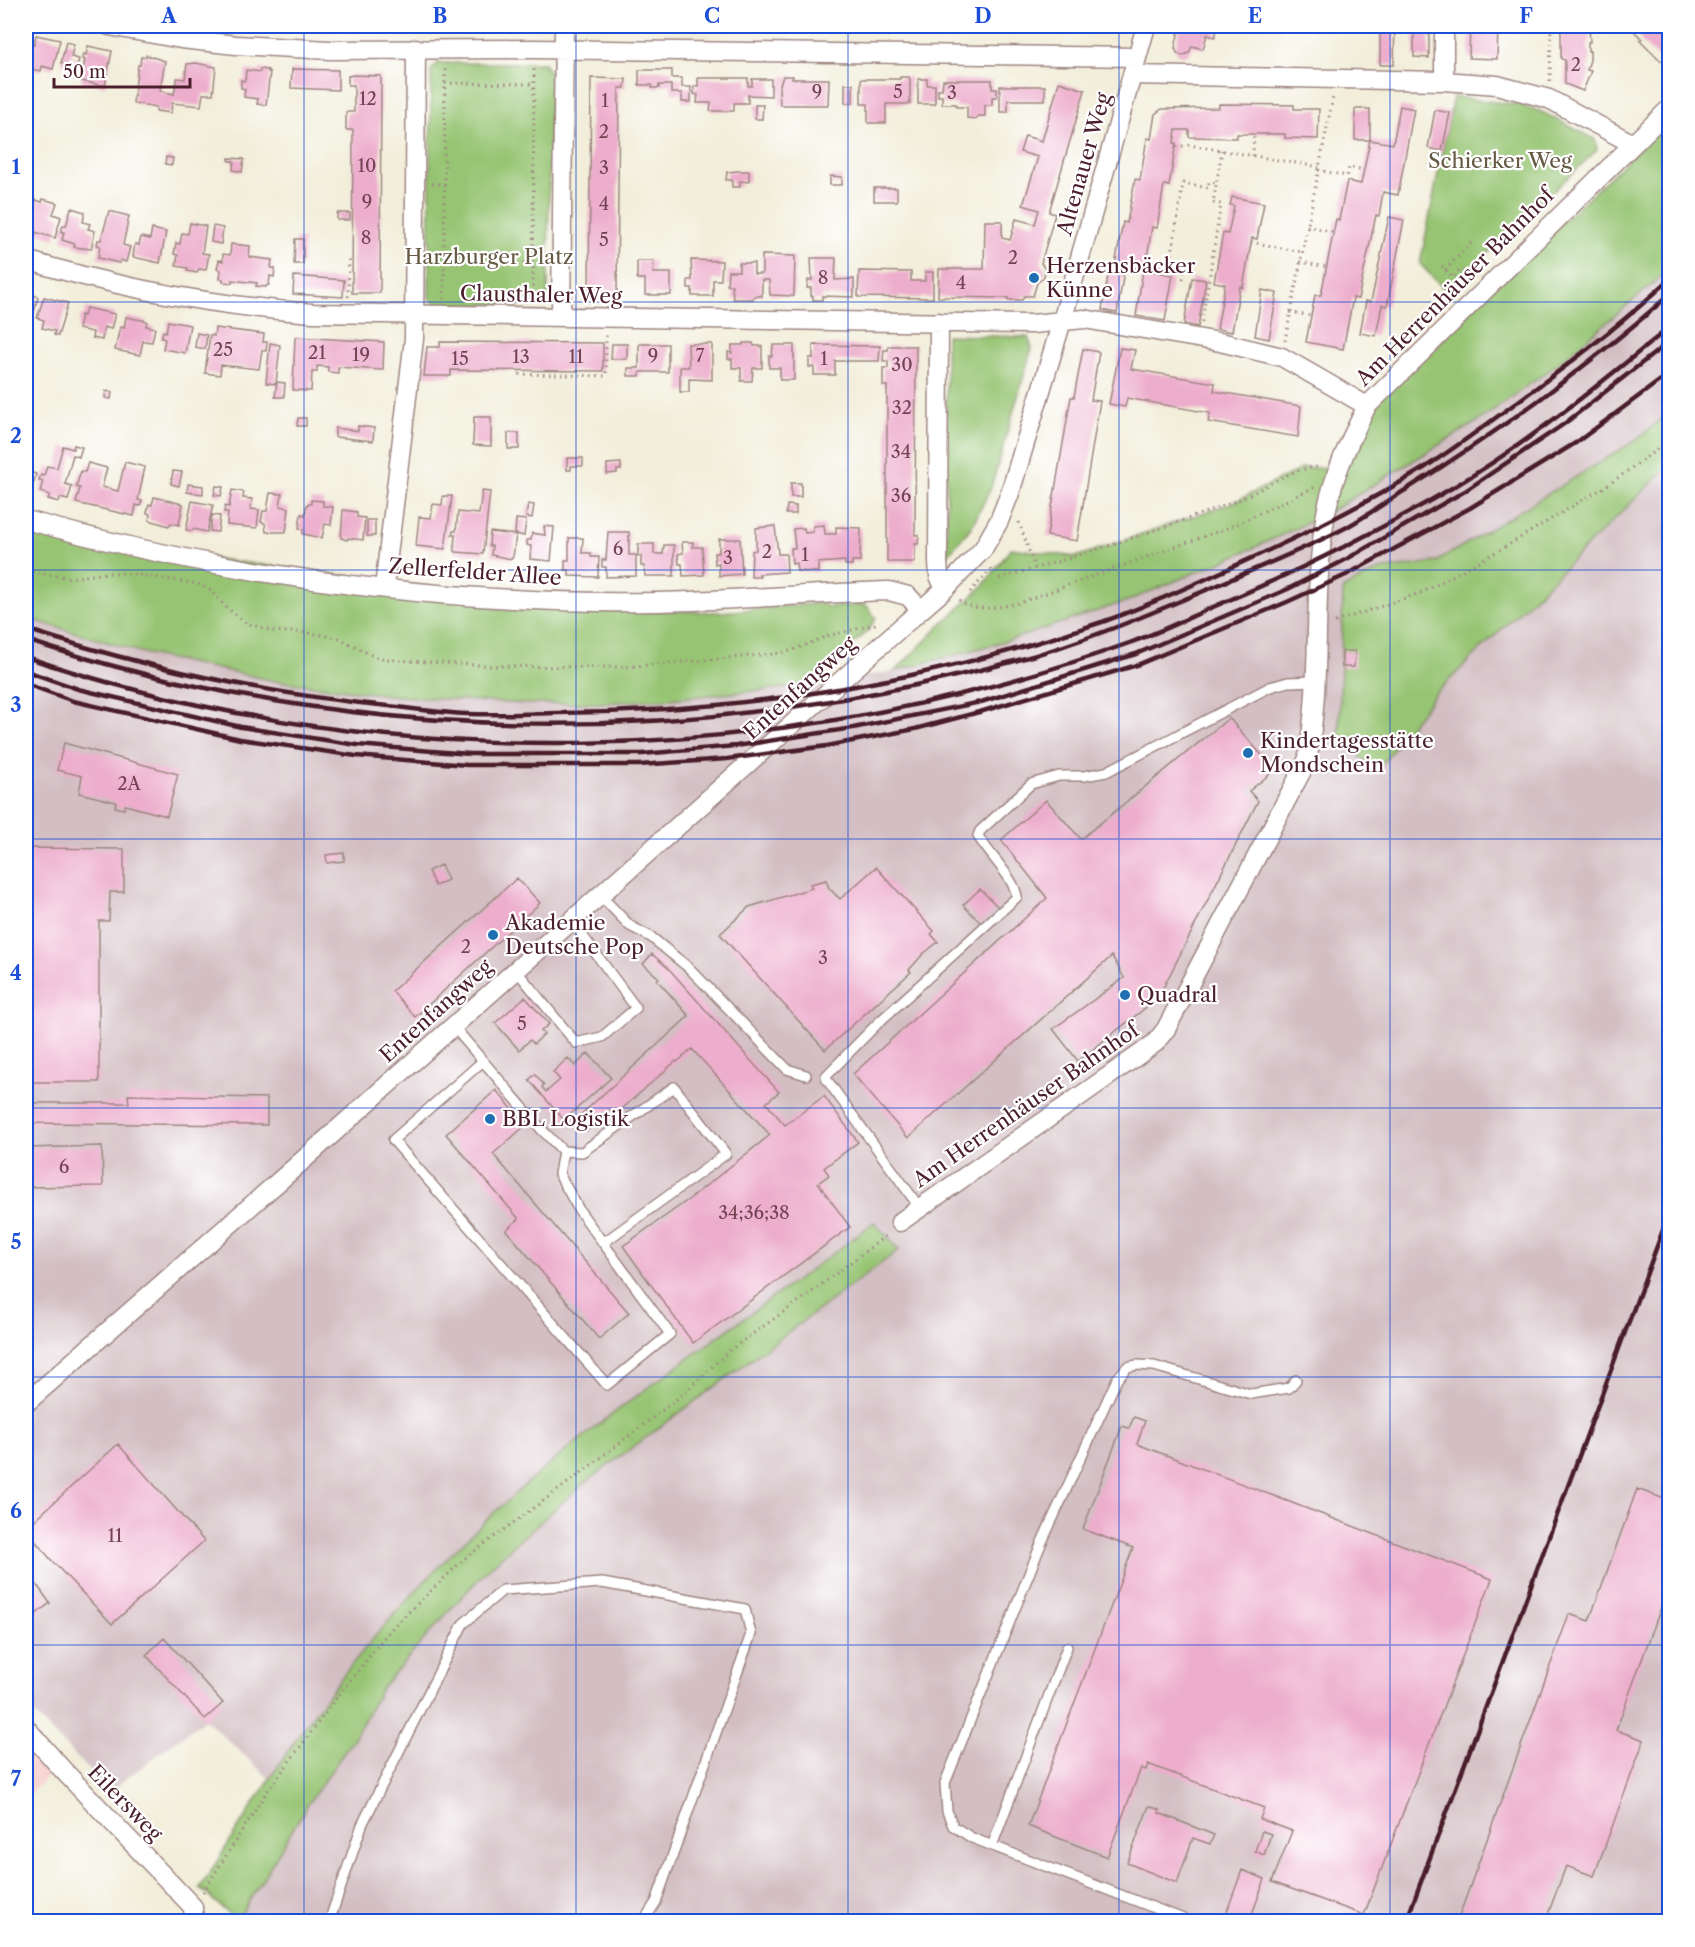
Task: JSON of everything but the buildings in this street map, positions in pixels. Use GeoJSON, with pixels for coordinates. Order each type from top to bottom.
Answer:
{"type":"FeatureCollection","features":[{"type":"Feature","properties":{"kind":"street"},"geometry":{"type":"LineString","coordinates":[[109,26],[181,39],[236,45],[330,50],[446,48],[1137,57]]}},
{"type":"Feature","properties":{"kind":"street"},"geometry":{"type":"LineString","coordinates":[[561,317],[564,26]]}},
{"type":"Feature","properties":{"kind":"street","name":"Altenauer Weg"},"geometry":{"type":"LineString","coordinates":[[999,521],[1010,493],[1062,321],[1146,26]]}},
{"type":"Feature","properties":{"kind":"street"},"geometry":{"type":"LineString","coordinates":[[1444,26],[1444,81]]}},
{"type":"Feature","properties":{"kind":"street"},"geometry":{"type":"LineString","coordinates":[[384,588],[414,339],[416,48]]}},
{"type":"Feature","properties":{"kind":"street"},"geometry":{"type":"LineString","coordinates":[[1132,75],[1444,81],[1497,85],[1550,99],[1633,144]]}},
{"type":"Feature","properties":{"kind":"street","name":"Am Herrenhäuser Bahnhof"},"geometry":{"type":"LineString","coordinates":[[900,1222],[1148,1048],[1166,1029],[1306,760],[1312,732],[1326,514],[1339,467],[1366,406],[1670,108]]}},
{"type":"Feature","properties":{"kind":"street","name":"Clausthaler Weg"},"geometry":{"type":"LineString","coordinates":[[26,260],[67,272],[201,301],[252,309],[347,315],[1032,324],[1084,319],[1199,338],[1282,357],[1366,406]]}},
{"type":"Feature","properties":{"kind":"street"},"geometry":{"type":"LineString","coordinates":[[939,322],[938,562],[939,576],[945,589]]}},
{"type":"Feature","properties":{"kind":"street","name":"Zellerfelder Allee"},"geometry":{"type":"LineString","coordinates":[[26,520],[76,534],[186,558],[284,576],[384,588],[489,598],[601,602],[731,601],[890,591],[908,596],[921,610]]}},
{"type":"Feature","properties":{"kind":"street","name":"Entenfangweg"},"geometry":{"type":"LineString","coordinates":[[26,1403],[294,1169],[945,589],[983,549],[999,521]]}},
{"type":"Feature","properties":{"kind":"street","name":"Eilersweg"},"geometry":{"type":"LineString","coordinates":[[26,1728],[194,1914]]}},
{"type":"Feature","properties":{"kind":"lane"},"geometry":{"type":"LineString","coordinates":[[920,1208],[826,1076],[878,1023],[1017,897],[1012,884],[978,836],[980,831],[1031,784],[1059,776],[1084,776],[1106,772],[1270,687],[1288,682],[1316,681]]}},
{"type":"Feature","properties":{"kind":"lane"},"geometry":{"type":"LineString","coordinates":[[600,895],[630,926],[651,937],[689,968],[787,1069],[806,1075]]}},
{"type":"Feature","properties":{"kind":"lane"},"geometry":{"type":"LineString","coordinates":[[516,970],[576,1043],[602,1037],[636,1008],[571,921]]}},
{"type":"Feature","properties":{"kind":"lane"},"geometry":{"type":"LineString","coordinates":[[453,1026],[563,1151],[582,1152],[674,1087],[726,1154],[603,1243]]}},
{"type":"Feature","properties":{"kind":"lane"},"geometry":{"type":"LineString","coordinates":[[483,1061],[393,1140],[607,1385],[670,1334],[579,1210],[559,1174],[563,1151]]}},
{"type":"Feature","properties":{"kind":"lane"},"geometry":{"type":"LineString","coordinates":[[1191,1922],[972,1838],[953,1826],[947,1811],[945,1783],[1041,1544],[1117,1379],[1127,1367],[1154,1366],[1251,1394],[1289,1388],[1296,1380]]}},
{"type":"Feature","properties":{"kind":"lane"},"geometry":{"type":"LineString","coordinates":[[328,1922],[362,1825],[463,1624],[503,1590],[602,1583],[745,1609],[751,1634],[656,1902],[643,1922]]}},
{"type":"Feature","properties":{"kind":"lane"},"geometry":{"type":"LineString","coordinates":[[992,1846],[1066,1647]]}},
{"type":"Feature","properties":{"kind":"path"},"geometry":{"type":"LineString","coordinates":[[1550,99],[1551,26]]}},
{"type":"Feature","properties":{"kind":"path"},"geometry":{"type":"LineString","coordinates":[[444,316],[446,48]]}},
{"type":"Feature","properties":{"kind":"path"},"geometry":{"type":"LineString","coordinates":[[532,317],[534,49]]}},
{"type":"Feature","properties":{"kind":"path"},"geometry":{"type":"LineString","coordinates":[[1282,357],[1336,80]]}},
{"type":"Feature","properties":{"kind":"path"},"geometry":{"type":"LineString","coordinates":[[445,83],[534,84]]}},
{"type":"Feature","properties":{"kind":"path"},"geometry":{"type":"LineString","coordinates":[[1253,156],[1254,134]]}},
{"type":"Feature","properties":{"kind":"path"},"geometry":{"type":"LineString","coordinates":[[1176,147],[1190,145],[1222,150],[1347,176],[1349,167],[1364,170]]}},
{"type":"Feature","properties":{"kind":"path"},"geometry":{"type":"LineString","coordinates":[[1199,338],[1221,204],[1213,203],[1222,150]]}},
{"type":"Feature","properties":{"kind":"path"},"geometry":{"type":"LineString","coordinates":[[1183,279],[1184,269],[1170,266],[1184,183],[1208,188],[1209,182],[1216,183]]}},
{"type":"Feature","properties":{"kind":"path"},"geometry":{"type":"LineString","coordinates":[[1307,226],[1334,232]]}},
{"type":"Feature","properties":{"kind":"path"},"geometry":{"type":"LineString","coordinates":[[1474,240],[1443,268],[1453,278],[1461,269],[1483,291]]}},
{"type":"Feature","properties":{"kind":"path"},"geometry":{"type":"LineString","coordinates":[[1251,242],[1302,252]]}},
{"type":"Feature","properties":{"kind":"path"},"geometry":{"type":"LineString","coordinates":[[347,315],[349,260]]}},
{"type":"Feature","properties":{"kind":"path"},"geometry":{"type":"LineString","coordinates":[[1300,262],[1326,267]]}},
{"type":"Feature","properties":{"kind":"path"},"geometry":{"type":"LineString","coordinates":[[445,263],[533,263]]}},
{"type":"Feature","properties":{"kind":"path"},"geometry":{"type":"LineString","coordinates":[[1290,312],[1311,316]]}},
{"type":"Feature","properties":{"kind":"path"},"geometry":{"type":"LineString","coordinates":[[519,374],[606,376],[607,318]]}},
{"type":"Feature","properties":{"kind":"path"},"geometry":{"type":"LineString","coordinates":[[1318,622],[1336,622],[1423,592],[1498,551],[1608,485],[1670,440]]}},
{"type":"Feature","properties":{"kind":"path"},"geometry":{"type":"LineString","coordinates":[[999,578],[1076,557],[1234,502],[1303,468],[1339,467]]}},
{"type":"Feature","properties":{"kind":"path"},"geometry":{"type":"LineString","coordinates":[[960,601],[977,607],[995,608],[1016,604],[1230,527],[1317,486],[1332,488]]}},
{"type":"Feature","properties":{"kind":"path"},"geometry":{"type":"LineString","coordinates":[[1018,519],[1035,568]]}},
{"type":"Feature","properties":{"kind":"path"},"geometry":{"type":"LineString","coordinates":[[26,571],[70,578],[109,573],[134,574],[198,584],[210,590],[246,623],[273,631],[310,633],[339,638],[375,657],[393,660],[495,666],[624,667],[774,654],[876,622],[899,629]]}},
{"type":"Feature","properties":{"kind":"path"},"geometry":{"type":"LineString","coordinates":[[194,1914],[266,1793],[335,1700],[398,1622],[464,1559],[682,1395],[730,1350],[887,1236],[900,1222]]}},
{"type":"Feature","properties":{"kind":"shaded area"},"geometry":{"type":"Polygon","coordinates":[[[1669,270],[1669,1921],[237,1921],[308,1804],[354,1738],[381,1689],[483,1574],[586,1482],[899,1250],[874,1222],[552,1462],[476,1529],[402,1605],[332,1690],[270,1779],[205,1719],[110,1791],[26,1706],[26,618],[147,654],[275,681],[526,704],[600,703],[754,692],[895,671],[1010,640],[1130,600],[1295,529],[1475,423],[1555,366],[1669,270]]]}},
{"type":"Feature","properties":{"kind":"shaded area"},"geometry":{"type":"Polygon","coordinates":[[[26,1750],[49,1775],[26,1797],[26,1750]]]}},
{"type":"Feature","properties":{"kind":"green space","name":"Harzburger Platz"},"geometry":{"type":"Polygon","coordinates":[[[438,63],[544,63],[550,73],[548,299],[542,305],[436,305],[429,298],[431,70],[438,63]]]}},
{"type":"Feature","properties":{"kind":"green space","name":"Schierker Weg"},"geometry":{"type":"Polygon","coordinates":[[[1453,97],[1521,105],[1542,112],[1595,139],[1597,150],[1447,292],[1420,264],[1453,97]]]}},
{"type":"Feature","properties":{"kind":"green space"},"geometry":{"type":"Polygon","coordinates":[[[1669,121],[1669,270],[1555,366],[1475,423],[1326,514],[1256,547],[1130,600],[1010,640],[895,671],[983,586],[1011,548],[1076,557],[1234,502],[1303,468],[1339,467],[1367,406],[1669,121]]]}},
{"type":"Feature","properties":{"kind":"green space"},"geometry":{"type":"Polygon","coordinates":[[[946,335],[1028,337],[1032,348],[991,488],[972,526],[947,556],[946,335]]]}},
{"type":"Feature","properties":{"kind":"green space"},"geometry":{"type":"Polygon","coordinates":[[[1669,412],[1669,466],[1435,694],[1376,772],[1339,735],[1343,588],[1379,570],[1436,562],[1638,439],[1669,412]]]}},
{"type":"Feature","properties":{"kind":"green space"},"geometry":{"type":"Polygon","coordinates":[[[26,526],[75,540],[600,610],[721,612],[824,603],[827,607],[866,605],[876,618],[868,631],[806,686],[600,703],[526,704],[397,696],[275,681],[147,654],[26,618],[26,526]]]}},
{"type":"Feature","properties":{"kind":"green space"},"geometry":{"type":"Polygon","coordinates":[[[874,1222],[899,1250],[586,1482],[483,1574],[447,1613],[381,1689],[354,1738],[308,1804],[237,1921],[200,1888],[271,1776],[336,1684],[401,1607],[447,1558],[496,1511],[587,1434],[874,1222]]]}},
{"type":"Feature","properties":{"kind":"railway"},"geometry":{"type":"LineString","coordinates":[[26,629],[117,656],[209,678],[350,702],[459,714],[626,711],[696,707],[765,700],[903,677],[971,661],[1105,621],[1192,585],[1335,518],[1424,468],[1465,440],[1585,351],[1670,279]]}},
{"type":"Feature","properties":{"kind":"railway"},"geometry":{"type":"LineString","coordinates":[[26,640],[147,675],[270,700],[393,716],[517,723],[641,721],[764,710],[888,691],[1011,662],[1090,637],[1218,585],[1347,527],[1457,457],[1539,400],[1670,294]]}},
{"type":"Feature","properties":{"kind":"railway"},"geometry":{"type":"LineString","coordinates":[[26,657],[161,696],[299,724],[439,739],[580,743],[721,735],[860,715],[998,684],[1132,642],[1276,580],[1398,519],[1485,468],[1566,410],[1670,327]]}},
{"type":"Feature","properties":{"kind":"railway"},"geometry":{"type":"LineString","coordinates":[[26,671],[78,689],[241,727],[357,745],[470,754],[642,754],[736,746],[853,728],[981,702],[1136,654],[1288,589],[1345,560],[1465,491],[1564,424],[1670,341]]}},
{"type":"Feature","properties":{"kind":"railway"},"geometry":{"type":"LineString","coordinates":[[26,684],[73,701],[240,739],[356,756],[467,765],[639,765],[727,759],[827,746],[915,729],[1137,665],[1287,602],[1346,575],[1470,508],[1577,442],[1670,373]]}},
{"type":"Feature","properties":{"kind":"railway"},"geometry":{"type":"LineString","coordinates":[[1406,1922],[1670,1211]]}},
{"type":"Feature","properties":{"kind":"place","name":"Herzensbäcker Künne"},"geometry":{"type":"Point","coordinates":[1034,278]}},
{"type":"Feature","properties":{"kind":"place","name":"Kindertagesstätte Mondschein"},"geometry":{"type":"Point","coordinates":[1248,753]}},
{"type":"Feature","properties":{"kind":"place","name":"Akademie Deutsche Pop"},"geometry":{"type":"Point","coordinates":[493,935]}},
{"type":"Feature","properties":{"kind":"place","name":"Quadral"},"geometry":{"type":"Point","coordinates":[1125,995]}},
{"type":"Feature","properties":{"kind":"place","name":"BBL Logistik"},"geometry":{"type":"Point","coordinates":[490,1119]}}]}
